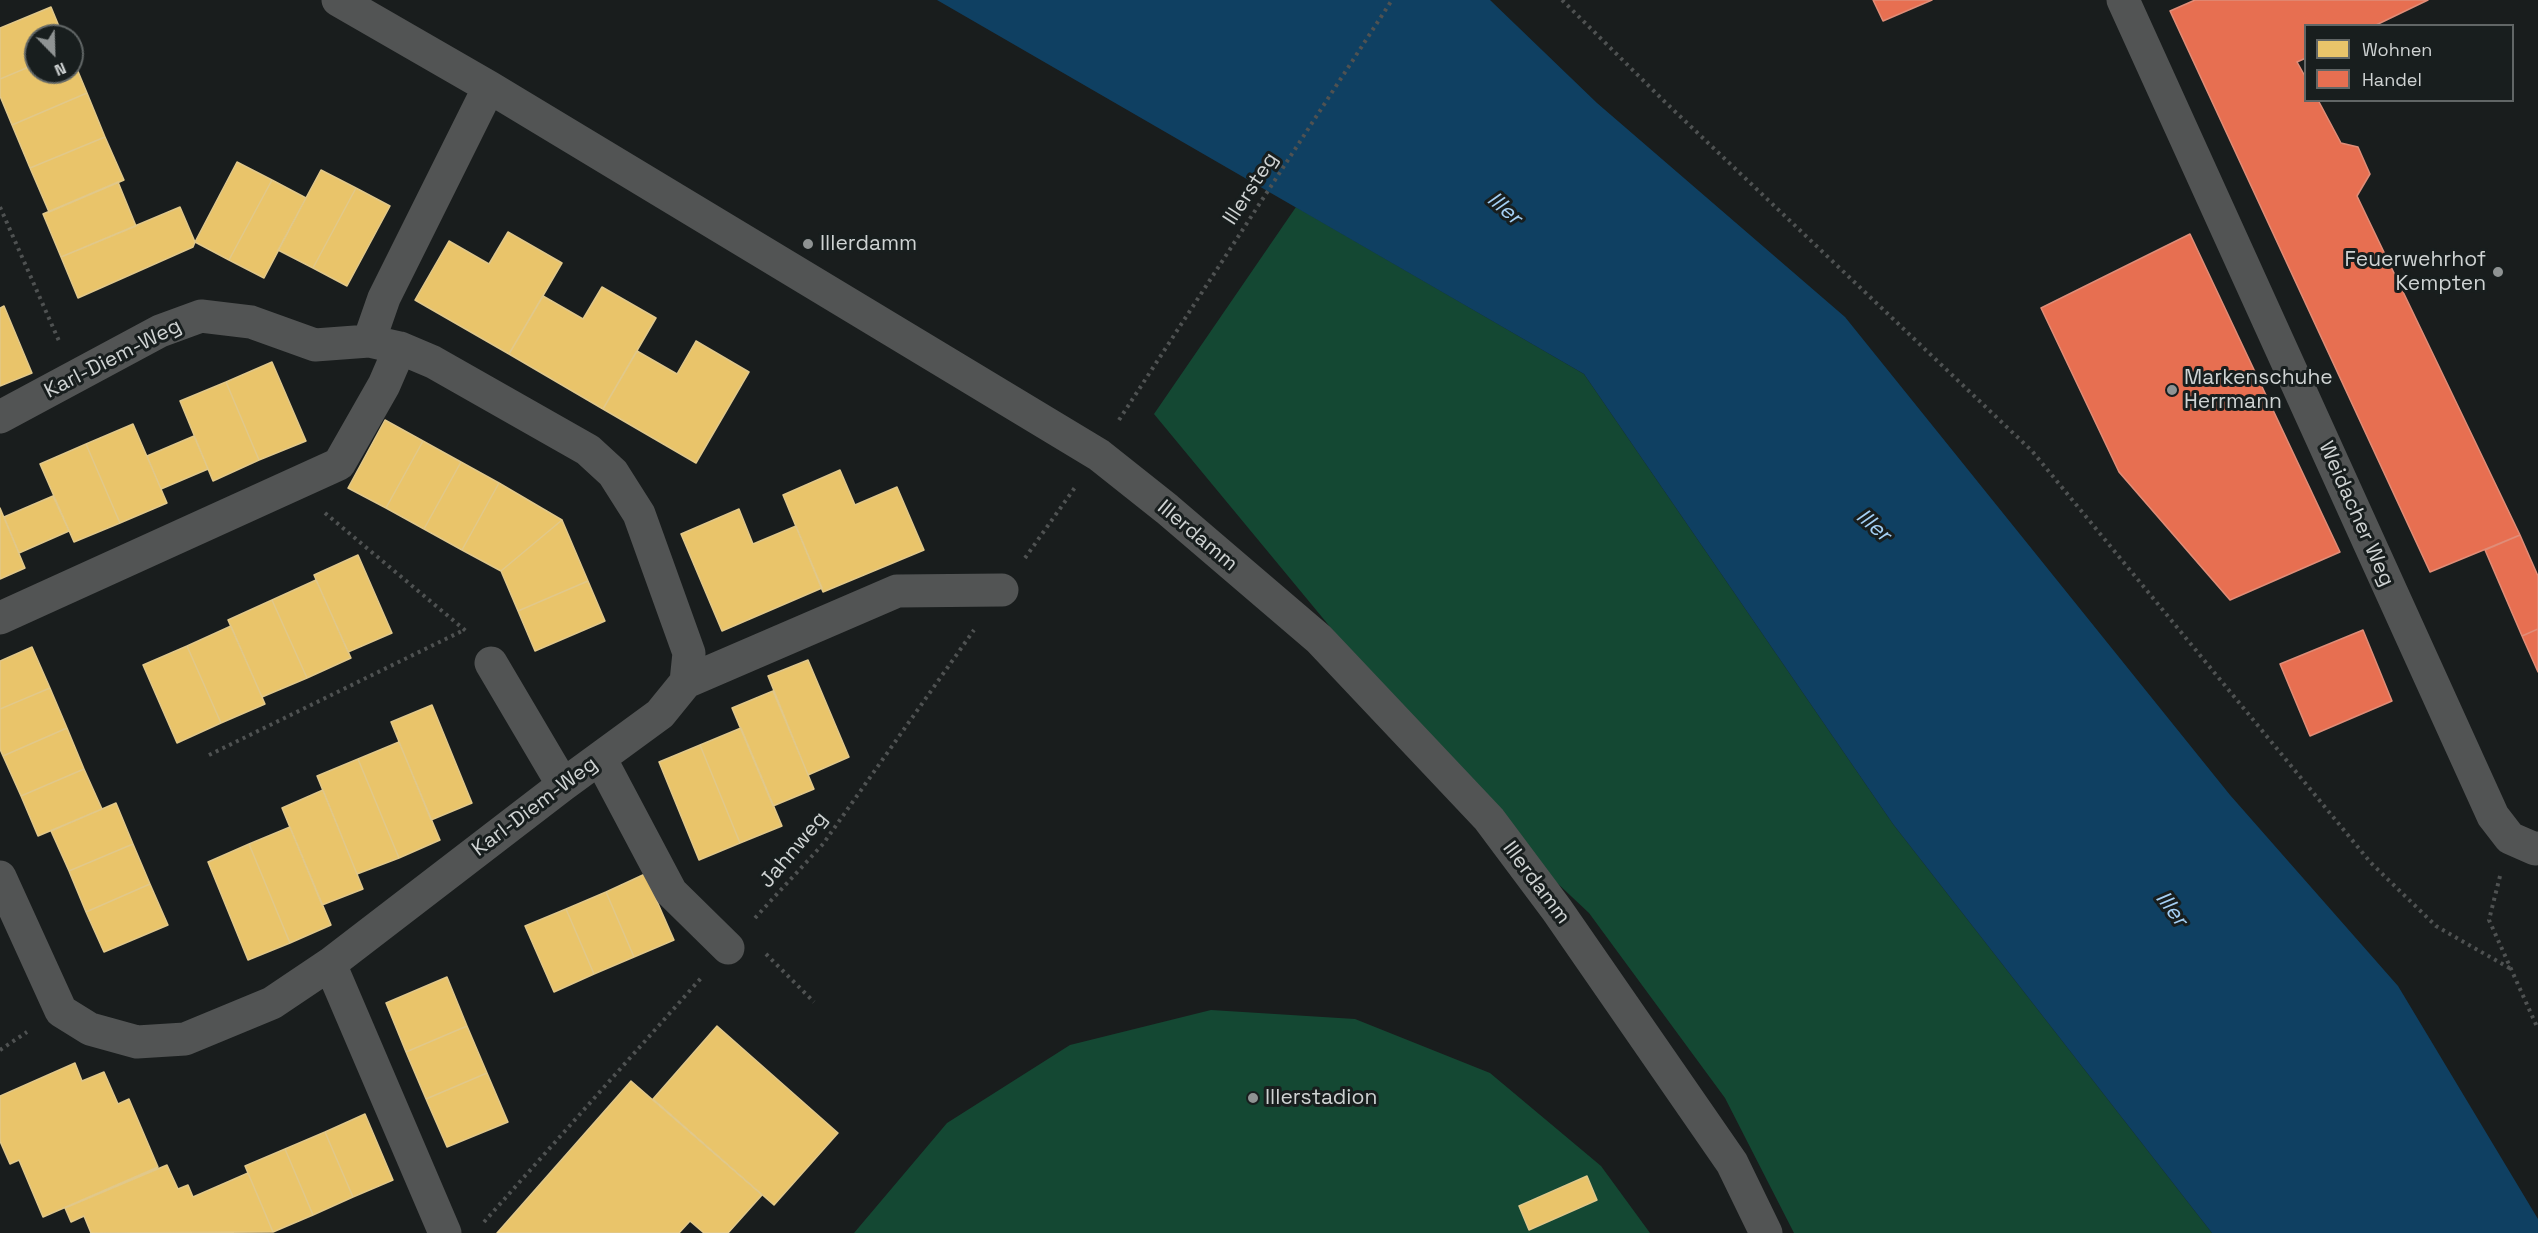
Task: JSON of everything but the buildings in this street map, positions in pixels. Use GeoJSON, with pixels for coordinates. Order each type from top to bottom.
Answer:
{"type":"FeatureCollection","features":[{"type":"Feature","properties":{"kind":"street","name":"Illerdamm"},"geometry":{"type":"LineString","coordinates":[[338,0],[489,87],[1099,455],[1167,509],[1318,639],[1489,819],[1557,910],[1732,1163],[1766,1233]]}},
{"type":"Feature","properties":{"kind":"street","name":"Weidacher Weg"},"geometry":{"type":"LineString","coordinates":[[2123,0],[2488,806],[2493,816],[2524,843]]}},
{"type":"Feature","properties":{"kind":"street"},"geometry":{"type":"LineString","coordinates":[[0,618],[339,464],[384,385],[384,298],[489,87]]}},
{"type":"Feature","properties":{"kind":"street","name":"Karl-Diem-Weg"},"geometry":{"type":"LineString","coordinates":[[0,417],[160,331],[201,316],[251,322],[315,345],[385,344],[432,362],[588,450],[613,473],[639,514],[689,653],[686,682],[660,714],[563,785],[330,964],[272,1003],[185,1040],[137,1042],[90,1029],[61,1011],[0,877]]}},
{"type":"Feature","properties":{"kind":"street"},"geometry":{"type":"LineString","coordinates":[[686,682],[897,591],[1002,590]]}},
{"type":"Feature","properties":{"kind":"street"},"geometry":{"type":"LineString","coordinates":[[491,663],[563,785]]}},
{"type":"Feature","properties":{"kind":"street"},"geometry":{"type":"LineString","coordinates":[[600,758],[672,892],[736,940]]}},
{"type":"Feature","properties":{"kind":"street"},"geometry":{"type":"LineString","coordinates":[[330,964],[445,1233]]}},
{"type":"Feature","properties":{"kind":"path","name":"Illersteg"},"geometry":{"type":"LineString","coordinates":[[1135,394],[1392,0]]}},
{"type":"Feature","properties":{"kind":"path"},"geometry":{"type":"LineString","coordinates":[[1562,0],[1664,101],[2032,451],[2371,863],[2436,926],[2511,969]]}},
{"type":"Feature","properties":{"kind":"path"},"geometry":{"type":"LineString","coordinates":[[0,207],[74,378]]}},
{"type":"Feature","properties":{"kind":"path","name":"Jahnweg"},"geometry":{"type":"LineString","coordinates":[[482,1224],[823,844],[1099,455]]}},
{"type":"Feature","properties":{"kind":"path"},"geometry":{"type":"LineString","coordinates":[[292,487],[465,630],[491,663]]}},
{"type":"Feature","properties":{"kind":"path"},"geometry":{"type":"LineString","coordinates":[[209,755],[465,630]]}},
{"type":"Feature","properties":{"kind":"path"},"geometry":{"type":"LineString","coordinates":[[2524,843],[2489,921],[2538,1029]]}},
{"type":"Feature","properties":{"kind":"path"},"geometry":{"type":"LineString","coordinates":[[736,940],[814,1002]]}},
{"type":"Feature","properties":{"kind":"green space"},"geometry":{"type":"Polygon","coordinates":[[[1296,207],[1584,374],[1893,824],[2212,1233],[1794,1233],[1725,1098],[1589,913],[1489,819],[1154,414],[1296,207]]]}},
{"type":"Feature","properties":{"kind":"green space","name":"Illerstadion"},"geometry":{"type":"Polygon","coordinates":[[[1211,1010],[1355,1019],[1490,1073],[1601,1166],[1650,1233],[854,1233],[947,1123],[1070,1045],[1211,1010]]]}},
{"type":"Feature","properties":{"kind":"water","name":"Iller"},"geometry":{"type":"Polygon","coordinates":[[[937,0],[1490,0],[1597,103],[1845,317],[2230,795],[2398,986],[2538,1219],[2538,1233],[2212,1233],[1893,824],[1584,374],[937,0]]]}},
{"type":"Feature","properties":{"kind":"place","name":"Illerdamm"},"geometry":{"type":"Point","coordinates":[808,244]}},
{"type":"Feature","properties":{"kind":"place","name":"Feuerwehrhof Kempten"},"geometry":{"type":"Point","coordinates":[2498,272]}},
{"type":"Feature","properties":{"kind":"place","name":"Markenschuhe Herrmann"},"geometry":{"type":"Point","coordinates":[2172,390]}},
{"type":"Feature","properties":{"kind":"place","name":"Illerstadion"},"geometry":{"type":"Point","coordinates":[1253,1098]}}]}
